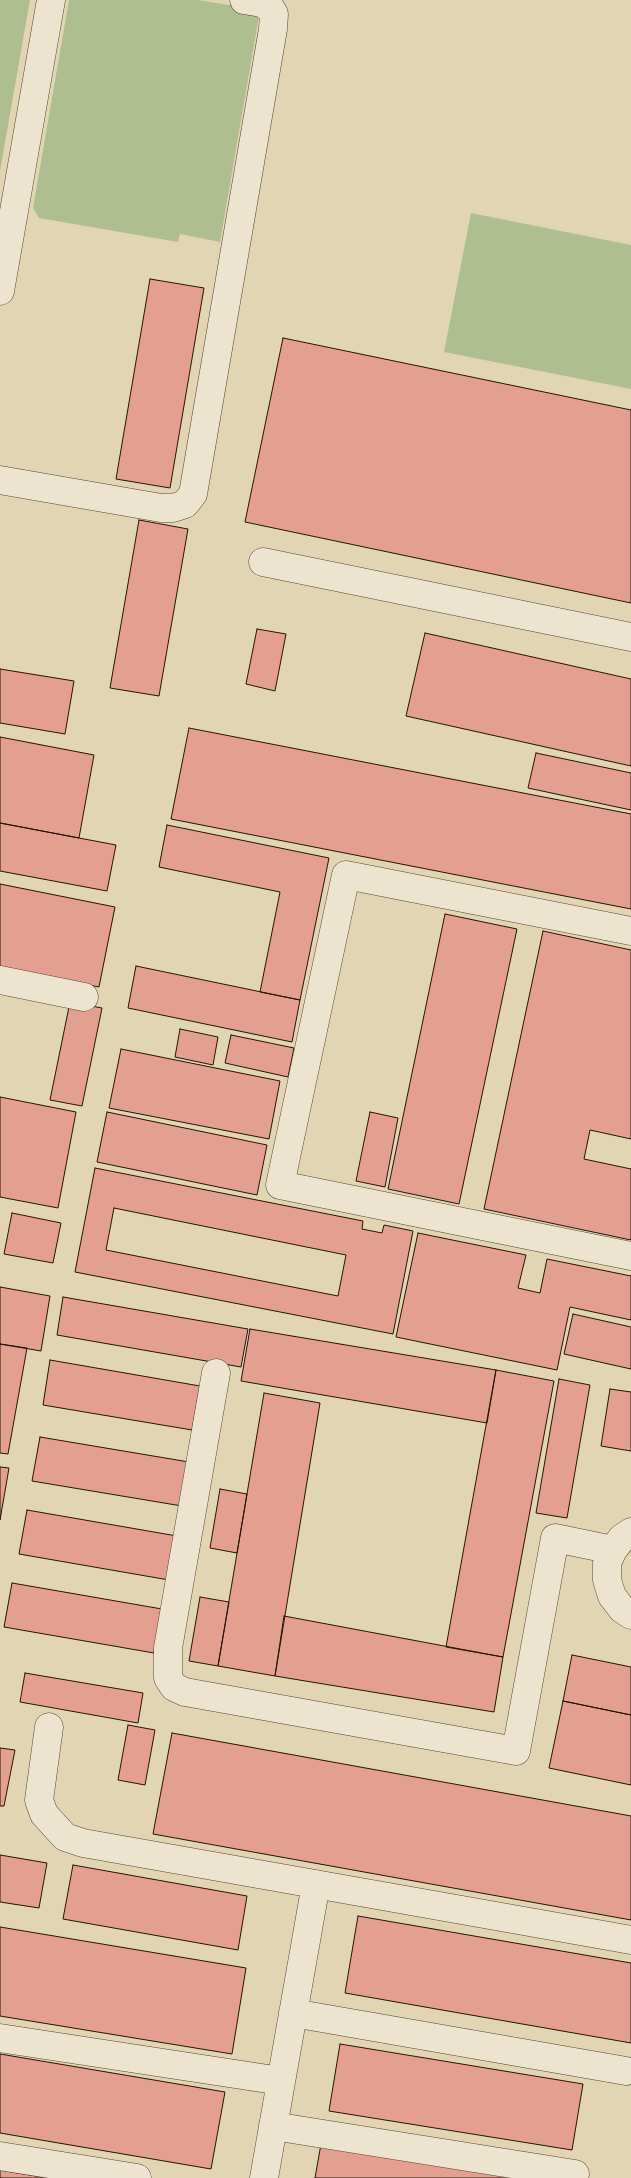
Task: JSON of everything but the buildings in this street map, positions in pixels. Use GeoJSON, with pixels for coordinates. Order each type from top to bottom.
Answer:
{"type":"FeatureCollection","features":[{"type":"Feature","properties":{"kind":"lane"},"geometry":{"type":"LineString","coordinates":[[0,291],[50,0]]}},
{"type":"Feature","properties":{"kind":"lane"},"geometry":{"type":"LineString","coordinates":[[0,480],[161,508],[173,508],[185,504],[193,494],[273,29],[274,14],[271,9],[262,3],[244,0]]}},
{"type":"Feature","properties":{"kind":"lane"},"geometry":{"type":"LineString","coordinates":[[263,562],[631,637]]}},
{"type":"Feature","properties":{"kind":"lane"},"geometry":{"type":"LineString","coordinates":[[631,931],[346,875],[280,1186],[631,1256]]}},
{"type":"Feature","properties":{"kind":"lane"},"geometry":{"type":"LineString","coordinates":[[0,980],[84,997]]}},
{"type":"Feature","properties":{"kind":"lane"},"geometry":{"type":"LineString","coordinates":[[216,1373],[168,1648],[168,1678],[174,1687],[185,1692],[516,1751],[555,1538],[622,1541]]}},
{"type":"Feature","properties":{"kind":"lane"},"geometry":{"type":"LineString","coordinates":[[622,1541],[607,1563],[607,1580],[612,1596],[622,1609],[631,1615]]}},
{"type":"Feature","properties":{"kind":"lane"},"geometry":{"type":"LineString","coordinates":[[50,1727],[39,1800],[44,1814],[66,1837],[83,1843],[631,1940]]}},
{"type":"Feature","properties":{"kind":"lane"},"geometry":{"type":"LineString","coordinates":[[264,2178],[316,1884]]}},
{"type":"Feature","properties":{"kind":"lane"},"geometry":{"type":"LineString","coordinates":[[293,2013],[626,2071]]}},
{"type":"Feature","properties":{"kind":"lane"},"geometry":{"type":"LineString","coordinates":[[0,2038],[280,2081]]}},
{"type":"Feature","properties":{"kind":"lane"},"geometry":{"type":"LineString","coordinates":[[273,2126],[575,2174]]}},
{"type":"Feature","properties":{"kind":"lane"},"geometry":{"type":"LineString","coordinates":[[0,2156],[137,2178]]}},
{"type":"Feature","properties":{"kind":"green space"},"geometry":{"type":"Polygon","coordinates":[[[0,0],[30,0],[0,171],[0,0]]]}},
{"type":"Feature","properties":{"kind":"green space"},"geometry":{"type":"Polygon","coordinates":[[[69,0],[198,0],[260,10],[220,242],[180,234],[178,242],[39,218],[33,208],[69,0]]]}},
{"type":"Feature","properties":{"kind":"green space"},"geometry":{"type":"Polygon","coordinates":[[[471,213],[631,245],[631,389],[444,352],[471,213]]]}}]}
